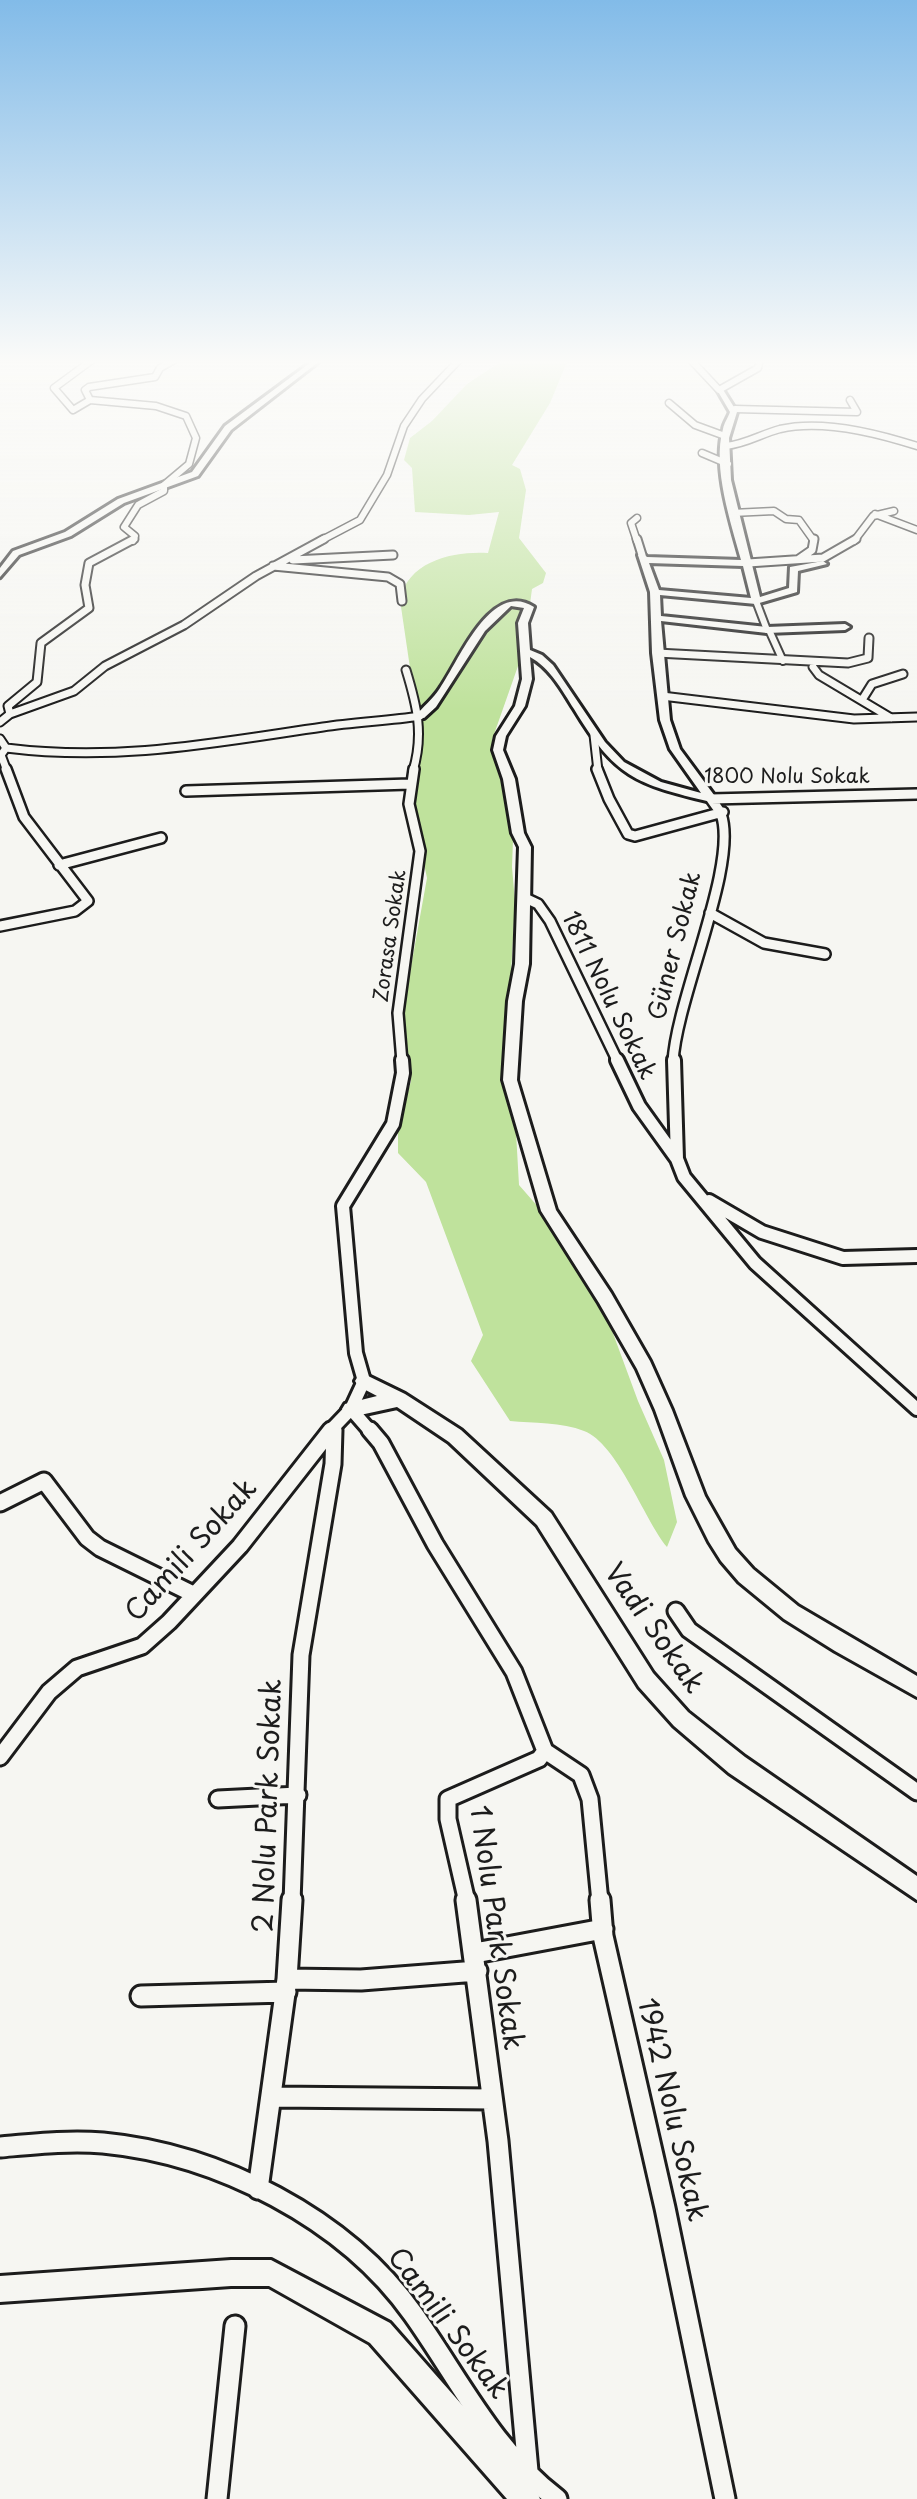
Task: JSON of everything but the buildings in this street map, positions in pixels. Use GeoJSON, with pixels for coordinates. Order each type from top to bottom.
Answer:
{"type":"FeatureCollection","features":[{"type":"Feature","properties":{"kind":"street"},"geometry":{"type":"LineString","coordinates":[[164,485],[174,477]]}},
{"type":"Feature","properties":{"kind":"street"},"geometry":{"type":"LineString","coordinates":[[0,574],[16,553],[60,538],[121,501],[185,477]]}},
{"type":"Feature","properties":{"kind":"street"},"geometry":{"type":"LineString","coordinates":[[0,722],[10,714],[74,691],[105,666],[184,625],[273,566],[346,530],[370,508],[386,477]]}},
{"type":"Feature","properties":{"kind":"street"},"geometry":{"type":"LineString","coordinates":[[729,477],[732,513],[756,601],[783,661]]}},
{"type":"Feature","properties":{"kind":"street"},"geometry":{"type":"LineString","coordinates":[[10,714],[8,706],[12,700],[37,682],[41,643],[89,608],[91,604],[85,585],[89,563],[133,543],[135,536],[124,527],[132,511],[164,491],[164,485]]}},
{"type":"Feature","properties":{"kind":"street"},"geometry":{"type":"LineString","coordinates":[[732,513],[774,511],[786,519],[799,520],[814,539],[812,550],[799,559]]}},
{"type":"Feature","properties":{"kind":"street"},"geometry":{"type":"LineString","coordinates":[[643,558],[748,563],[814,560],[833,554],[856,540],[875,514],[894,511]]}},
{"type":"Feature","properties":{"kind":"street"},"geometry":{"type":"LineString","coordinates":[[875,514],[917,530]]}},
{"type":"Feature","properties":{"kind":"street"},"geometry":{"type":"LineString","coordinates":[[594,735],[592,754],[612,808],[628,834],[635,836],[685,825],[723,812],[675,749],[665,720],[657,653],[655,592],[631,523],[637,518]]}},
{"type":"Feature","properties":{"kind":"street"},"geometry":{"type":"LineString","coordinates":[[284,560],[393,555]]}},
{"type":"Feature","properties":{"kind":"street"},"geometry":{"type":"LineString","coordinates":[[655,592],[756,601],[794,590],[793,569],[823,564]]}},
{"type":"Feature","properties":{"kind":"street"},"geometry":{"type":"LineString","coordinates":[[273,566],[388,577],[400,584],[402,601]]}},
{"type":"Feature","properties":{"kind":"street"},"geometry":{"type":"LineString","coordinates":[[0,926],[75,911],[88,901],[24,817],[1,755],[3,744],[131,755],[238,744],[311,729],[420,716],[434,702],[476,640],[507,605],[531,609],[523,623],[527,679],[520,706],[501,736],[498,750],[509,779],[518,833],[525,847],[522,964],[515,1001],[510,1080],[549,1211],[646,1371],[709,1526],[729,1556],[776,1599],[833,1639],[917,1687]]}},
{"type":"Feature","properties":{"kind":"street"},"geometry":{"type":"LineString","coordinates":[[657,618],[768,630],[845,627]]}},
{"type":"Feature","properties":{"kind":"street"},"geometry":{"type":"LineString","coordinates":[[657,653],[783,661],[862,662],[868,658],[869,638]]}},
{"type":"Feature","properties":{"kind":"street","name":"1800 Nolu Sokak"},"geometry":{"type":"LineString","coordinates":[[527,652],[547,660],[610,755],[636,774],[678,792],[711,799],[917,794]]}},
{"type":"Feature","properties":{"kind":"street"},"geometry":{"type":"LineString","coordinates":[[813,667],[819,675],[891,718]]}},
{"type":"Feature","properties":{"kind":"street"},"geometry":{"type":"LineString","coordinates":[[406,670],[420,716]]}},
{"type":"Feature","properties":{"kind":"street"},"geometry":{"type":"LineString","coordinates":[[862,700],[872,684],[903,674]]}},
{"type":"Feature","properties":{"kind":"street"},"geometry":{"type":"LineString","coordinates":[[662,696],[854,719],[917,717]]}},
{"type":"Feature","properties":{"kind":"street","name":"Zorasa Sokak"},"geometry":{"type":"LineString","coordinates":[[364,1381],[355,1338],[343,1206],[393,1124],[403,1073],[398,1013],[420,851],[409,804],[410,784],[419,751],[420,716]]}},
{"type":"Feature","properties":{"kind":"street"},"geometry":{"type":"LineString","coordinates":[[186,791],[410,784]]}},
{"type":"Feature","properties":{"kind":"street","name":"Güner Sokak"},"geometry":{"type":"LineString","coordinates":[[677,1159],[676,1033],[681,1004],[699,958],[710,913],[724,830],[723,812]]}},
{"type":"Feature","properties":{"kind":"street"},"geometry":{"type":"LineString","coordinates":[[59,865],[161,838]]}},
{"type":"Feature","properties":{"kind":"street","name":"1811 Nolu Sokak"},"geometry":{"type":"LineString","coordinates":[[523,897],[538,904],[550,921],[639,1106],[677,1159]]}},
{"type":"Feature","properties":{"kind":"street"},"geometry":{"type":"LineString","coordinates":[[710,913],[749,939],[800,954],[825,954]]}},
{"type":"Feature","properties":{"kind":"street"},"geometry":{"type":"LineString","coordinates":[[677,1159],[684,1177],[755,1263],[917,1409]]}},
{"type":"Feature","properties":{"kind":"street"},"geometry":{"type":"LineString","coordinates":[[703,1198],[762,1232],[832,1255],[873,1259],[917,1256]]}},
{"type":"Feature","properties":{"kind":"street","name":"Vadi Sokak"},"geometry":{"type":"LineString","coordinates":[[364,1381],[399,1399],[455,1436],[544,1519],[646,1680],[681,1719],[737,1765],[917,1889]]}},
{"type":"Feature","properties":{"kind":"street","name":"Camili Sokak"},"geometry":{"type":"LineString","coordinates":[[0,1757],[49,1692],[77,1668],[142,1646],[240,1546],[351,1409],[364,1381]]}},
{"type":"Feature","properties":{"kind":"street"},"geometry":{"type":"LineString","coordinates":[[399,1399],[351,1409],[381,1443],[435,1544],[487,1624],[514,1672],[545,1751]]}},
{"type":"Feature","properties":{"kind":"street","name":"2 Nolu Park Sokak"},"geometry":{"type":"LineString","coordinates":[[258,2189],[287,1986],[298,1795],[301,1655],[335,1455],[334,1427]]}},
{"type":"Feature","properties":{"kind":"street"},"geometry":{"type":"LineString","coordinates":[[0,1503],[44,1481],[87,1538],[100,1548],[193,1594]]}},
{"type":"Feature","properties":{"kind":"street"},"geometry":{"type":"LineString","coordinates":[[676,1611],[689,1630],[917,1792]]}},
{"type":"Feature","properties":{"kind":"street","name":"1942 Nolu Sokak"},"geometry":{"type":"LineString","coordinates":[[545,1751],[581,1775],[590,1799],[603,1929],[725,2499]]}},
{"type":"Feature","properties":{"kind":"street","name":"1 Nolu Park Sokak"},"geometry":{"type":"LineString","coordinates":[[528,2471],[476,1962],[448,1819],[448,1799],[539,1759],[545,1751]]}},
{"type":"Feature","properties":{"kind":"street"},"geometry":{"type":"LineString","coordinates":[[218,1799],[298,1795]]}},
{"type":"Feature","properties":{"kind":"street"},"geometry":{"type":"LineString","coordinates":[[141,1996],[361,1980],[476,1962],[603,1929]]}},
{"type":"Feature","properties":{"kind":"street"},"geometry":{"type":"LineString","coordinates":[[273,2097],[492,2099]]}},
{"type":"Feature","properties":{"kind":"street","name":"Camili Sokak"},"geometry":{"type":"LineString","coordinates":[[0,2147],[106,2143],[160,2153],[273,2194],[352,2247],[391,2286],[432,2342],[471,2406],[557,2499]]}},
{"type":"Feature","properties":{"kind":"street"},"geometry":{"type":"LineString","coordinates":[[0,2289],[271,2273],[380,2333],[526,2499]]}},
{"type":"Feature","properties":{"kind":"street"},"geometry":{"type":"LineString","coordinates":[[217,2499],[235,2326]]}},
{"type":"Feature","properties":{"kind":"green space"},"geometry":{"type":"Polygon","coordinates":[[[413,477],[522,477],[526,490],[519,538],[546,573],[543,583],[532,589],[524,649],[492,740],[493,757],[508,783],[514,813],[512,867],[515,902],[509,1009],[519,1185],[587,1263],[638,1401],[664,1460],[677,1522],[667,1547],[619,1466],[596,1438],[566,1426],[510,1421],[471,1361],[483,1335],[426,1182],[398,1153],[398,1128],[411,1081],[403,1011],[427,878],[409,792],[419,729],[400,600],[405,586],[423,567],[448,556],[488,553],[499,512],[469,515],[415,512],[413,477]]]}}]}
